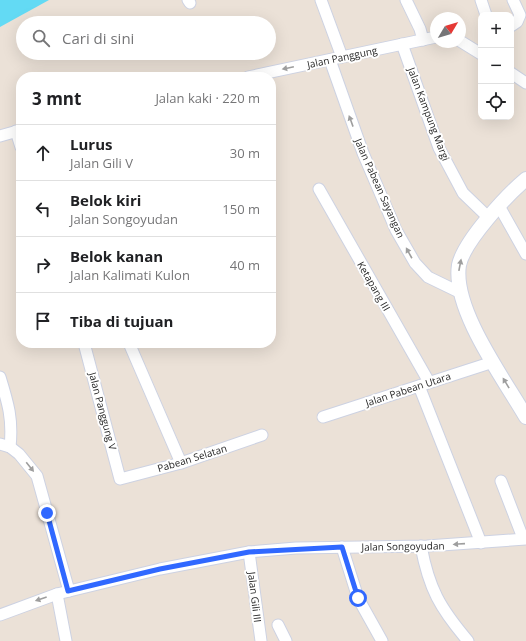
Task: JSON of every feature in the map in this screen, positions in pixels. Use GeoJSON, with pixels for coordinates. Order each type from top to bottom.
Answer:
{"type":"FeatureCollection","features":[{"type":"Feature","properties":{"kind":"street"},"geometry":{"type":"LineString","coordinates":[[320,0],[342,57]]}},
{"type":"Feature","properties":{"kind":"street"},"geometry":{"type":"LineString","coordinates":[[406,0],[420,29],[423,40]]}},
{"type":"Feature","properties":{"kind":"street"},"geometry":{"type":"LineString","coordinates":[[481,0],[485,12]]}},
{"type":"Feature","properties":{"kind":"street"},"geometry":{"type":"LineString","coordinates":[[513,0],[520,19],[514,24]]}},
{"type":"Feature","properties":{"kind":"street","name":"Jalan Panggung"},"geometry":{"type":"LineString","coordinates":[[272,72],[430,38]]}},
{"type":"Feature","properties":{"kind":"street","name":"Jalan Kampung Margi"},"geometry":{"type":"LineString","coordinates":[[402,44],[439,148],[463,193],[489,218]]}},
{"type":"Feature","properties":{"kind":"street"},"geometry":{"type":"LineString","coordinates":[[466,44],[478,51]]}},
{"type":"Feature","properties":{"kind":"street","name":"Jalan Pabean Sayangan"},"geometry":{"type":"LineString","coordinates":[[330,60],[363,153],[396,230],[415,262],[428,276],[461,293]]}},
{"type":"Feature","properties":{"kind":"street"},"geometry":{"type":"LineString","coordinates":[[514,75],[526,83]]}},
{"type":"Feature","properties":{"kind":"street"},"geometry":{"type":"LineString","coordinates":[[0,136],[16,131]]}},
{"type":"Feature","properties":{"kind":"street"},"geometry":{"type":"LineString","coordinates":[[526,179],[509,193],[474,237],[462,257],[459,271],[461,293],[470,321],[526,417]]}},
{"type":"Feature","properties":{"kind":"street","name":"Ketapang III"},"geometry":{"type":"LineString","coordinates":[[319,189],[424,384],[481,543]]}},
{"type":"Feature","properties":{"kind":"street"},"geometry":{"type":"LineString","coordinates":[[499,206],[526,254]]}},
{"type":"Feature","properties":{"kind":"street","name":"Jalan Panggung V"},"geometry":{"type":"LineString","coordinates":[[85,348],[120,479]]}},
{"type":"Feature","properties":{"kind":"street"},"geometry":{"type":"LineString","coordinates":[[131,348],[181,463]]}},
{"type":"Feature","properties":{"kind":"street","name":"Jalan Pabean Utara"},"geometry":{"type":"LineString","coordinates":[[323,417],[493,362]]}},
{"type":"Feature","properties":{"kind":"street"},"geometry":{"type":"LineString","coordinates":[[0,377],[11,415],[12,426],[5,446],[18,454],[37,476],[68,591]]}},
{"type":"Feature","properties":{"kind":"street","name":"Pabean Selatan"},"geometry":{"type":"LineString","coordinates":[[120,479],[181,463],[262,435]]}},
{"type":"Feature","properties":{"kind":"street"},"geometry":{"type":"LineString","coordinates":[[501,481],[524,538]]}},
{"type":"Feature","properties":{"kind":"street","name":"Jalan Songoyudan"},"geometry":{"type":"LineString","coordinates":[[0,615],[68,591],[160,569],[249,552],[342,547],[421,546],[481,543],[524,538]]}},
{"type":"Feature","properties":{"kind":"street"},"geometry":{"type":"LineString","coordinates":[[421,546],[426,573],[434,595],[468,641]]}},
{"type":"Feature","properties":{"kind":"street"},"geometry":{"type":"LineString","coordinates":[[342,547],[358,598],[382,641]]}},
{"type":"Feature","properties":{"kind":"street","name":"Jalan Gili III"},"geometry":{"type":"LineString","coordinates":[[249,552],[261,641]]}},
{"type":"Feature","properties":{"kind":"street"},"geometry":{"type":"LineString","coordinates":[[57,594],[66,641]]}},
{"type":"Feature","properties":{"kind":"street"},"geometry":{"type":"LineString","coordinates":[[278,625],[286,641]]}},
{"type":"Feature","properties":{"kind":"water"},"geometry":{"type":"Polygon","coordinates":[[[0,0],[49,0],[20,16],[16,16],[16,18],[0,27],[0,0]]]}},
{"type":"Feature","properties":{"kind":"route"},"geometry":{"type":"LineString","coordinates":[[47,513],[68,591],[160,569],[249,552],[296,548],[342,547],[346,566],[358,598]]}}]}
